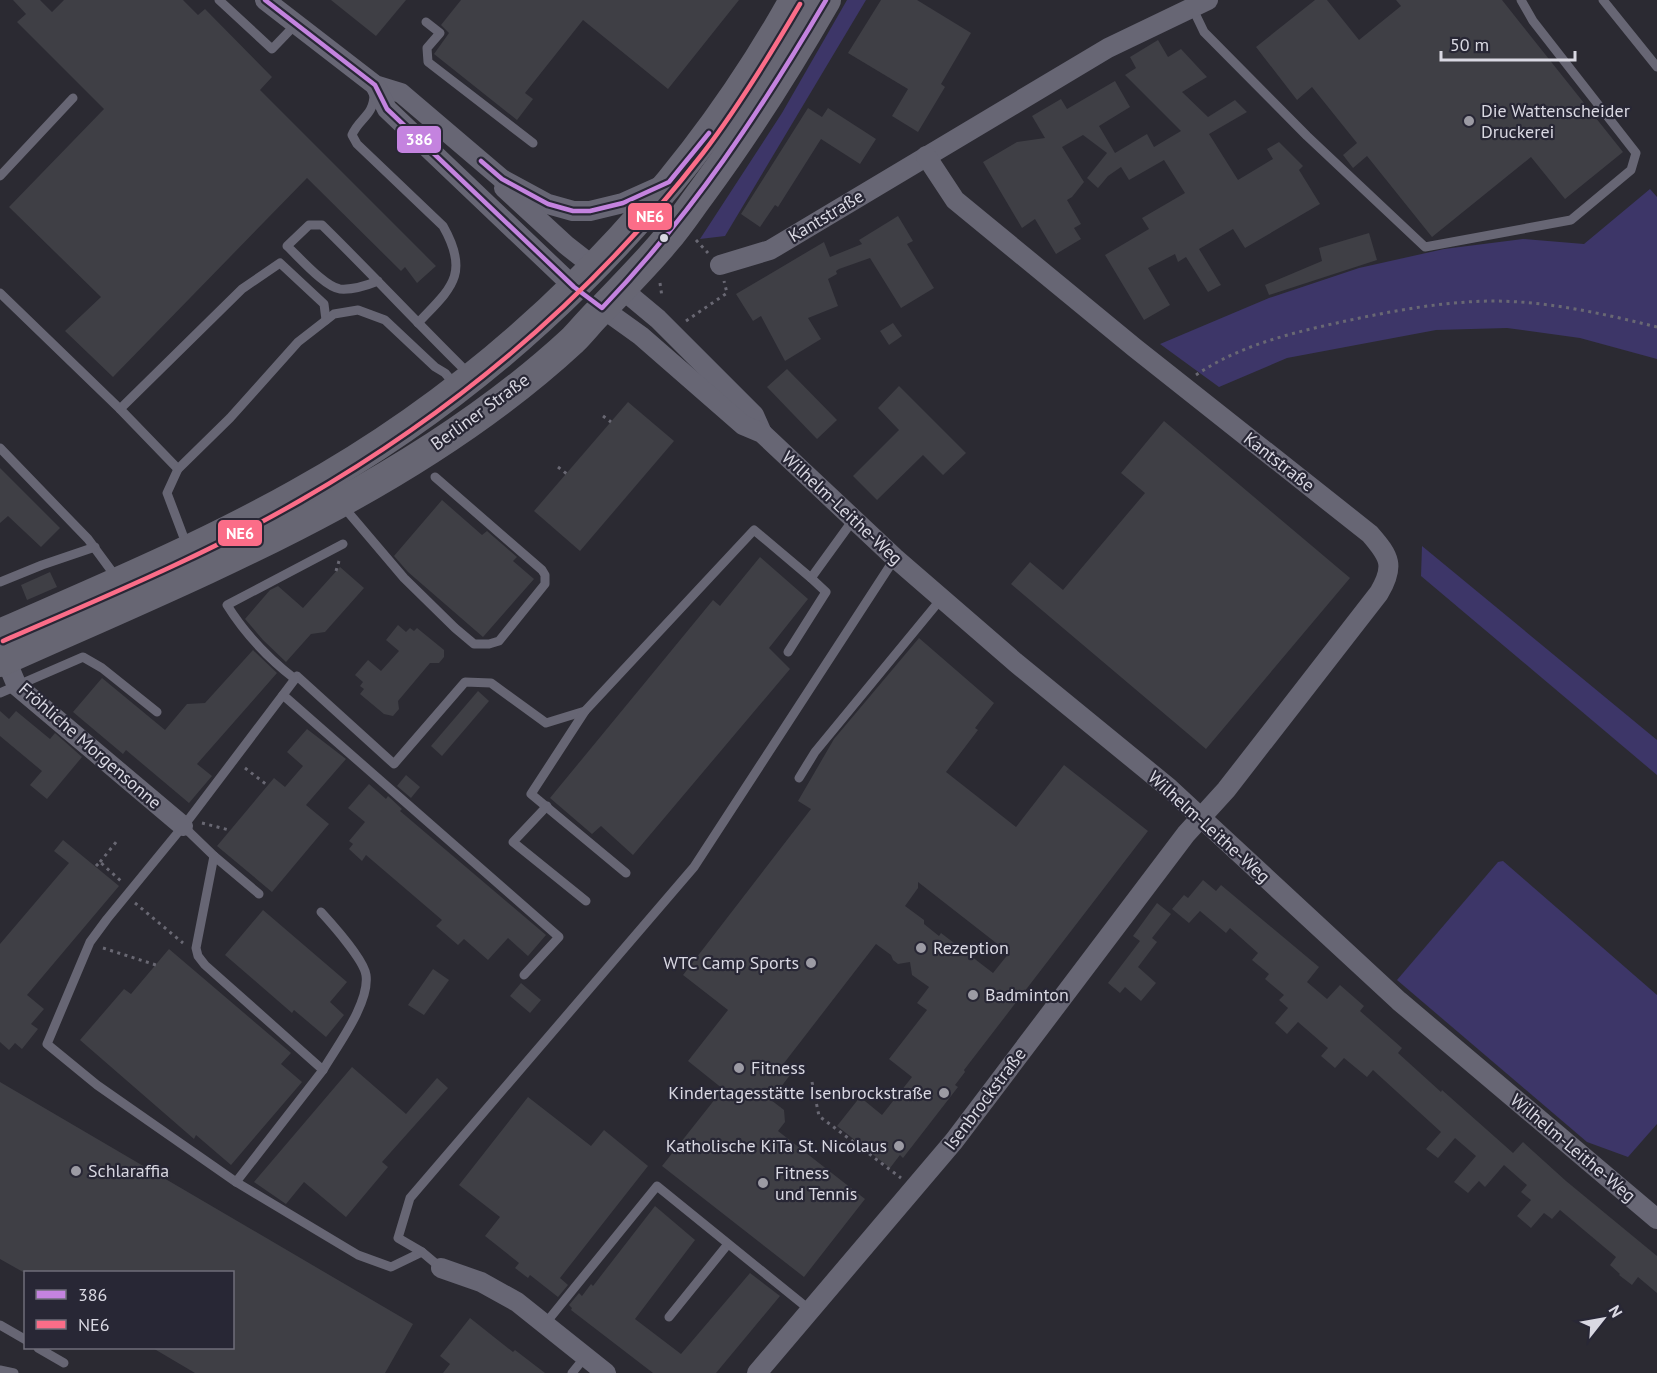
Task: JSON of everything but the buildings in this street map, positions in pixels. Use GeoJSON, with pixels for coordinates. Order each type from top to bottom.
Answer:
{"type":"FeatureCollection","features":[{"type":"Feature","properties":{"kind":"main road","name":"Berliner Straße"},"geometry":{"type":"LineString","coordinates":[[4,667],[119,582],[176,557],[308,488],[401,429],[518,339],[584,277],[651,206],[708,134],[744,83],[794,0]]}},
{"type":"Feature","properties":{"kind":"main road","name":"Berliner Straße"},"geometry":{"type":"LineString","coordinates":[[4,667],[242,552],[339,502],[430,450],[492,405],[574,338],[667,239],[736,146],[826,0]]}},
{"type":"Feature","properties":{"kind":"main road","name":"Wilhelm-Leithe-Weg"},"geometry":{"type":"LineString","coordinates":[[584,277],[612,298]]}},
{"type":"Feature","properties":{"kind":"street"},"geometry":{"type":"LineString","coordinates":[[265,0],[375,85],[401,93],[502,179],[548,204],[573,211],[591,210],[623,203],[669,182]]}},
{"type":"Feature","properties":{"kind":"street","name":"Kantstraße"},"geometry":{"type":"LineString","coordinates":[[720,265],[770,250],[1108,48],[1196,2]]}},
{"type":"Feature","properties":{"kind":"street"},"geometry":{"type":"LineString","coordinates":[[375,85],[387,109],[584,277]]}},
{"type":"Feature","properties":{"kind":"street","name":"Kantstraße"},"geometry":{"type":"LineString","coordinates":[[926,156],[955,201],[1370,534],[1385,550],[1390,566],[1386,581],[1379,593],[1226,790],[1202,816]]}},
{"type":"Feature","properties":{"kind":"street"},"geometry":{"type":"LineString","coordinates":[[502,179],[505,190],[566,245],[584,277]]}},
{"type":"Feature","properties":{"kind":"street","name":"Wilhelm-Leithe-Weg"},"geometry":{"type":"LineString","coordinates":[[612,298],[641,336],[743,425],[762,433],[895,558],[1202,816],[1233,848],[1399,1001],[1657,1219]]}},
{"type":"Feature","properties":{"kind":"street","name":"Wilhelm-Leithe-Weg"},"geometry":{"type":"LineString","coordinates":[[612,298],[658,319],[754,415],[762,433]]}},
{"type":"Feature","properties":{"kind":"street","name":"Fröhliche Morgensonne"},"geometry":{"type":"LineString","coordinates":[[4,667],[186,823]]}},
{"type":"Feature","properties":{"kind":"street","name":"Isenbrockstraße"},"geometry":{"type":"LineString","coordinates":[[757,1373],[954,1140],[1202,816]]}},
{"type":"Feature","properties":{"kind":"street"},"geometry":{"type":"LineString","coordinates":[[441,1268],[481,1282],[517,1302],[606,1373]]}},
{"type":"Feature","properties":{"kind":"lane"},"geometry":{"type":"LineString","coordinates":[[219,0],[272,50],[296,24]]}},
{"type":"Feature","properties":{"kind":"lane"},"geometry":{"type":"LineString","coordinates":[[1196,2],[1204,32],[1307,136],[1425,247],[1571,220],[1631,170],[1636,153],[1533,21],[1521,0]]}},
{"type":"Feature","properties":{"kind":"lane"},"geometry":{"type":"LineString","coordinates":[[1603,0],[1657,67]]}},
{"type":"Feature","properties":{"kind":"lane"},"geometry":{"type":"LineString","coordinates":[[426,22],[440,33],[428,48],[428,62],[533,143]]}},
{"type":"Feature","properties":{"kind":"lane"},"geometry":{"type":"LineString","coordinates":[[375,85],[374,103],[369,114],[355,128],[352,135],[357,144],[443,226],[452,241],[456,259],[454,281],[448,291],[418,323]]}},
{"type":"Feature","properties":{"kind":"lane"},"geometry":{"type":"LineString","coordinates":[[0,176],[73,98]]}},
{"type":"Feature","properties":{"kind":"lane"},"geometry":{"type":"LineString","coordinates":[[378,281],[340,289],[327,283],[287,246],[309,225],[322,225],[378,281],[418,323],[464,382]]}},
{"type":"Feature","properties":{"kind":"lane"},"geometry":{"type":"LineString","coordinates":[[120,409],[242,289],[280,264],[324,304],[326,320]]}},
{"type":"Feature","properties":{"kind":"lane"},"geometry":{"type":"LineString","coordinates":[[0,293],[120,409],[178,469]]}},
{"type":"Feature","properties":{"kind":"lane"},"geometry":{"type":"LineString","coordinates":[[176,557],[184,537],[167,493],[178,469],[230,418],[298,342],[334,314],[357,309],[385,320],[435,367],[464,382]]}},
{"type":"Feature","properties":{"kind":"lane"},"geometry":{"type":"LineString","coordinates":[[0,448],[95,547],[119,582]]}},
{"type":"Feature","properties":{"kind":"lane"},"geometry":{"type":"LineString","coordinates":[[339,502],[404,578],[455,628],[474,644],[499,641],[545,584],[545,575],[435,477]]}},
{"type":"Feature","properties":{"kind":"lane"},"geometry":{"type":"LineString","coordinates":[[811,578],[854,520]]}},
{"type":"Feature","properties":{"kind":"lane"},"geometry":{"type":"LineString","coordinates":[[626,873],[531,794],[585,711],[754,530],[826,592],[788,652]]}},
{"type":"Feature","properties":{"kind":"lane"},"geometry":{"type":"LineString","coordinates":[[343,544],[227,605],[261,650],[296,675],[393,764],[465,682],[491,683],[546,723],[585,711]]}},
{"type":"Feature","properties":{"kind":"lane"},"geometry":{"type":"LineString","coordinates":[[0,582],[42,564],[95,547]]}},
{"type":"Feature","properties":{"kind":"lane"},"geometry":{"type":"LineString","coordinates":[[441,1268],[422,1252],[398,1238],[410,1198],[694,867],[895,558]]}},
{"type":"Feature","properties":{"kind":"lane"},"geometry":{"type":"LineString","coordinates":[[799,778],[815,752],[941,598]]}},
{"type":"Feature","properties":{"kind":"lane"},"geometry":{"type":"LineString","coordinates":[[4,667],[83,657],[102,668],[157,712]]}},
{"type":"Feature","properties":{"kind":"lane"},"geometry":{"type":"LineString","coordinates":[[296,675],[284,695],[234,761],[90,942],[47,1044],[97,1085],[236,1182],[358,1255],[390,1267],[422,1252]]}},
{"type":"Feature","properties":{"kind":"lane"},"geometry":{"type":"LineString","coordinates":[[284,695],[559,937],[524,975]]}},
{"type":"Feature","properties":{"kind":"lane"},"geometry":{"type":"LineString","coordinates":[[547,806],[513,842],[586,901]]}},
{"type":"Feature","properties":{"kind":"lane","name":"Fröhliche Morgensonne"},"geometry":{"type":"LineString","coordinates":[[186,823],[214,856],[259,894]]}},
{"type":"Feature","properties":{"kind":"lane"},"geometry":{"type":"LineString","coordinates":[[214,856],[196,948],[198,956],[205,965],[323,1070]]}},
{"type":"Feature","properties":{"kind":"lane"},"geometry":{"type":"LineString","coordinates":[[236,1182],[323,1070],[364,996],[366,974],[347,942],[321,912]]}},
{"type":"Feature","properties":{"kind":"lane"},"geometry":{"type":"LineString","coordinates":[[544,1324],[657,1186],[810,1310]]}},
{"type":"Feature","properties":{"kind":"lane"},"geometry":{"type":"LineString","coordinates":[[669,1317],[728,1244]]}},
{"type":"Feature","properties":{"kind":"lane"},"geometry":{"type":"LineString","coordinates":[[0,1325],[24,1339]]}},
{"type":"Feature","properties":{"kind":"lane"},"geometry":{"type":"LineString","coordinates":[[41,1349],[64,1363]]}},
{"type":"Feature","properties":{"kind":"lane"},"geometry":{"type":"LineString","coordinates":[[572,1373],[585,1357]]}},
{"type":"Feature","properties":{"kind":"lane"},"geometry":{"type":"LineString","coordinates":[[0,1370],[14,1373]]}},
{"type":"Feature","properties":{"kind":"path"},"geometry":{"type":"LineString","coordinates":[[684,323],[727,293],[720,265]]}},
{"type":"Feature","properties":{"kind":"path"},"geometry":{"type":"LineString","coordinates":[[1184,386],[1197,374],[1234,353],[1266,341],[1409,308],[1469,301],[1524,303],[1582,311],[1657,327]]}},
{"type":"Feature","properties":{"kind":"path"},"geometry":{"type":"LineString","coordinates":[[603,416],[611,422]]}},
{"type":"Feature","properties":{"kind":"path"},"geometry":{"type":"LineString","coordinates":[[558,467],[567,474]]}},
{"type":"Feature","properties":{"kind":"path"},"geometry":{"type":"LineString","coordinates":[[234,761],[267,785]]}},
{"type":"Feature","properties":{"kind":"path"},"geometry":{"type":"LineString","coordinates":[[186,823],[229,830]]}},
{"type":"Feature","properties":{"kind":"path"},"geometry":{"type":"LineString","coordinates":[[96,866],[117,841]]}},
{"type":"Feature","properties":{"kind":"path"},"geometry":{"type":"LineString","coordinates":[[100,862],[129,893],[186,945],[196,948]]}},
{"type":"Feature","properties":{"kind":"path"},"geometry":{"type":"LineString","coordinates":[[90,942],[156,965]]}},
{"type":"Feature","properties":{"kind":"path"},"geometry":{"type":"LineString","coordinates":[[812,1082],[819,1116],[914,1188]]}},
{"type":"Feature","properties":{"kind":"shaded area"},"geometry":{"type":"Polygon","coordinates":[[[847,0],[866,0],[725,236],[700,239],[782,113],[847,0]]]}},
{"type":"Feature","properties":{"kind":"shaded area"},"geometry":{"type":"Polygon","coordinates":[[[1650,189],[1657,197],[1657,359],[1580,338],[1507,328],[1436,330],[1287,358],[1219,387],[1160,344],[1269,298],[1359,268],[1444,249],[1523,239],[1584,244],[1650,189]]]}},
{"type":"Feature","properties":{"kind":"shaded area"},"geometry":{"type":"Polygon","coordinates":[[[1422,546],[1657,740],[1657,775],[1421,576],[1422,546]]]}},
{"type":"Feature","properties":{"kind":"shaded area"},"geometry":{"type":"Polygon","coordinates":[[[1503,861],[1657,995],[1657,1124],[1628,1157],[1587,1142],[1397,980],[1498,862],[1503,861]]]}},
{"type":"Feature","properties":{"kind":"transit line","name":"386"},"geometry":{"type":"LineString","coordinates":[[265,0],[375,85],[387,109],[574,287],[602,308],[666,236],[723,160],[776,82],[826,0]]}},
{"type":"Feature","properties":{"kind":"transit line","name":"NE6"},"geometry":{"type":"LineString","coordinates":[[3,641],[154,575],[265,520],[358,465],[467,389],[568,302],[616,255],[661,205],[729,117],[800,4]]}},
{"type":"Feature","properties":{"kind":"transit line","name":"386"},"geometry":{"type":"LineString","coordinates":[[481,161],[502,179],[548,204],[573,211],[590,211],[623,203],[669,182],[709,133]]}},
{"type":"Feature","properties":{"kind":"place","name":"Die Wattenscheider Druckerei"},"geometry":{"type":"Point","coordinates":[1469,121]}},
{"type":"Feature","properties":{"kind":"place","name":"Rezeption"},"geometry":{"type":"Point","coordinates":[921,948]}},
{"type":"Feature","properties":{"kind":"place","name":"WTC Camp Sports"},"geometry":{"type":"Point","coordinates":[811,963]}},
{"type":"Feature","properties":{"kind":"place","name":"Badminton"},"geometry":{"type":"Point","coordinates":[973,995]}},
{"type":"Feature","properties":{"kind":"place","name":"Fitness"},"geometry":{"type":"Point","coordinates":[739,1068]}},
{"type":"Feature","properties":{"kind":"place","name":"Kindertagesstätte Isenbrockstraße"},"geometry":{"type":"Point","coordinates":[944,1093]}},
{"type":"Feature","properties":{"kind":"place","name":"Katholische KiTa St. Nicolaus"},"geometry":{"type":"Point","coordinates":[899,1146]}},
{"type":"Feature","properties":{"kind":"place","name":"Schlaraffia"},"geometry":{"type":"Point","coordinates":[76,1171]}},
{"type":"Feature","properties":{"kind":"place","name":"Fitness und Tennis"},"geometry":{"type":"Point","coordinates":[763,1183]}}]}
